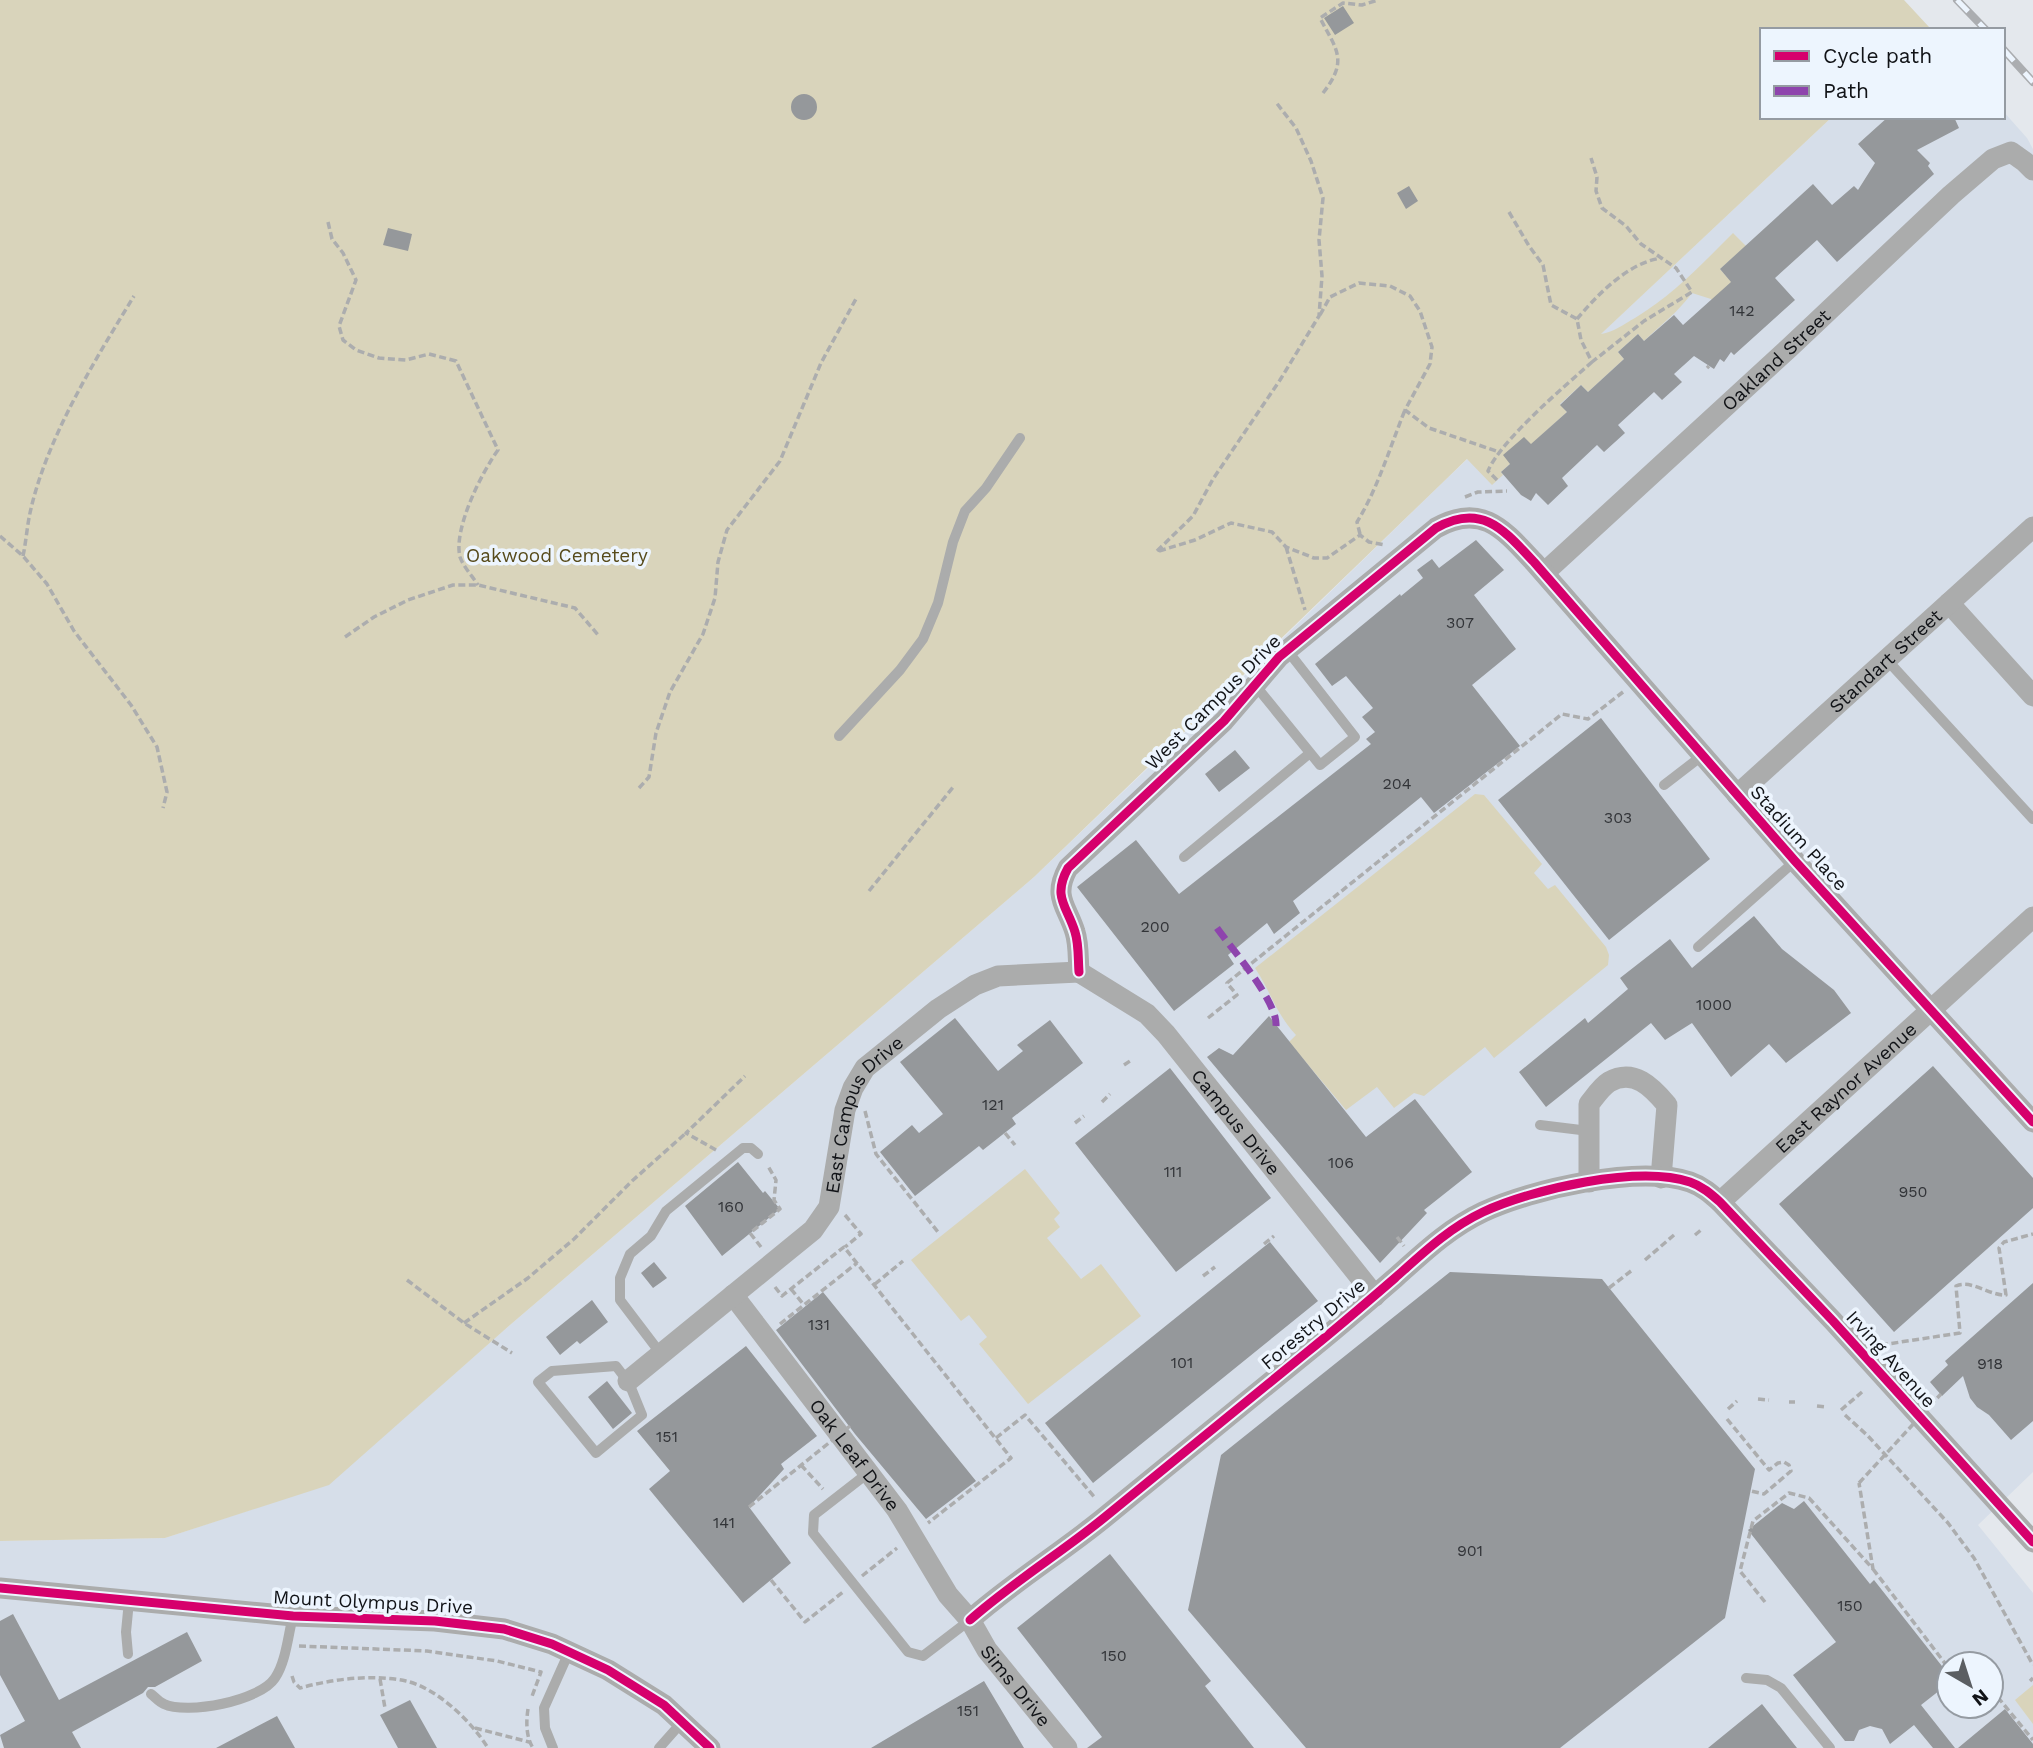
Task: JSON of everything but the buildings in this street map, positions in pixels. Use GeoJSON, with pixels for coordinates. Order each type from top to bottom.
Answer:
{"type":"FeatureCollection","features":[{"type":"Feature","properties":{"kind":"street","name":"Oakland Street"},"geometry":{"type":"LineString","coordinates":[[1544,573],[1993,159],[2011,152],[2033,170]]}},
{"type":"Feature","properties":{"kind":"street","name":"West Campus Drive"},"geometry":{"type":"LineString","coordinates":[[1079,972],[1076,934],[1061,902],[1061,881],[1068,868],[1224,721],[1287,650],[1436,528],[1451,519],[1472,517],[1491,522],[1506,532],[1544,573]]}},
{"type":"Feature","properties":{"kind":"street","name":"Standart Street"},"geometry":{"type":"LineString","coordinates":[[1737,795],[2033,527]]}},
{"type":"Feature","properties":{"kind":"street","name":"Stadium Place"},"geometry":{"type":"LineString","coordinates":[[1544,573],[1737,795],[2033,1122]]}},
{"type":"Feature","properties":{"kind":"street"},"geometry":{"type":"LineString","coordinates":[[1949,603],[2033,696]]}},
{"type":"Feature","properties":{"kind":"street","name":"East Raynor Avenue"},"geometry":{"type":"LineString","coordinates":[[1720,1202],[2033,917]]}},
{"type":"Feature","properties":{"kind":"street","name":"East Campus Drive"},"geometry":{"type":"LineString","coordinates":[[628,1381],[733,1295],[765,1263],[814,1230],[829,1207],[845,1110],[865,1068],[938,1009],[975,985],[998,976],[1079,972]]}},
{"type":"Feature","properties":{"kind":"street","name":"Campus Drive"},"geometry":{"type":"LineString","coordinates":[[1079,972],[1147,1014],[1166,1034],[1375,1296]]}},
{"type":"Feature","properties":{"kind":"street"},"geometry":{"type":"LineString","coordinates":[[1589,1182],[1589,1104],[1608,1083],[1629,1077],[1650,1084],[1667,1105],[1661,1178]]}},
{"type":"Feature","properties":{"kind":"street","name":"Forestry Drive"},"geometry":{"type":"LineString","coordinates":[[970,1620],[1002,1592],[1107,1515],[1375,1296],[1445,1234],[1482,1212],[1514,1199],[1589,1182],[1630,1177],[1691,1182],[1720,1202]]}},
{"type":"Feature","properties":{"kind":"street","name":"Irving Avenue"},"geometry":{"type":"LineString","coordinates":[[1720,1202],[1823,1310],[2033,1542]]}},
{"type":"Feature","properties":{"kind":"street","name":"Oak Leaf Drive"},"geometry":{"type":"LineString","coordinates":[[733,1295],[869,1473],[948,1595],[970,1620]]}},
{"type":"Feature","properties":{"kind":"street","name":"Mount Olympus Drive"},"geometry":{"type":"LineString","coordinates":[[0,1588],[293,1616],[435,1621],[504,1629],[552,1644],[608,1671],[664,1705],[710,1748]]}},
{"type":"Feature","properties":{"kind":"street","name":"Sims Drive"},"geometry":{"type":"LineString","coordinates":[[970,1620],[987,1650],[1067,1748]]}},
{"type":"Feature","properties":{"kind":"lane"},"geometry":{"type":"LineString","coordinates":[[839,736],[900,670],[923,639],[938,603],[953,542],[965,511],[986,488],[1020,438]]}},
{"type":"Feature","properties":{"kind":"lane"},"geometry":{"type":"LineString","coordinates":[[1255,685],[1320,765],[1355,737],[1287,650]]}},
{"type":"Feature","properties":{"kind":"lane"},"geometry":{"type":"LineString","coordinates":[[1887,660],[2033,819]]}},
{"type":"Feature","properties":{"kind":"lane"},"geometry":{"type":"LineString","coordinates":[[1184,857],[1310,753]]}},
{"type":"Feature","properties":{"kind":"lane"},"geometry":{"type":"LineString","coordinates":[[1664,785],[1703,755]]}},
{"type":"Feature","properties":{"kind":"lane"},"geometry":{"type":"LineString","coordinates":[[1698,947],[1796,861]]}},
{"type":"Feature","properties":{"kind":"lane"},"geometry":{"type":"LineString","coordinates":[[1540,1125],[1589,1131]]}},
{"type":"Feature","properties":{"kind":"lane"},"geometry":{"type":"LineString","coordinates":[[661,1354],[620,1300],[620,1278],[630,1254],[651,1236],[666,1211],[731,1157],[743,1148],[751,1148],[758,1154]]}},
{"type":"Feature","properties":{"kind":"lane"},"geometry":{"type":"LineString","coordinates":[[617,1366],[628,1381],[642,1415],[596,1453],[538,1382],[552,1371],[617,1366]]}},
{"type":"Feature","properties":{"kind":"lane"},"geometry":{"type":"LineString","coordinates":[[869,1473],[814,1515],[813,1533],[908,1652],[923,1656],[970,1620]]}},
{"type":"Feature","properties":{"kind":"lane"},"geometry":{"type":"LineString","coordinates":[[128,1654],[126,1632],[129,1601]]}},
{"type":"Feature","properties":{"kind":"lane"},"geometry":{"type":"LineString","coordinates":[[151,1694],[165,1705],[208,1707],[237,1700],[262,1689],[274,1679],[293,1616]]}},
{"type":"Feature","properties":{"kind":"lane"},"geometry":{"type":"LineString","coordinates":[[554,1748],[545,1728],[544,1708],[569,1652]]}},
{"type":"Feature","properties":{"kind":"lane"},"geometry":{"type":"LineString","coordinates":[[1746,1678],[1767,1680],[1781,1688],[1830,1748]]}},
{"type":"Feature","properties":{"kind":"lane"},"geometry":{"type":"LineString","coordinates":[[659,1748],[683,1721]]}},
{"type":"Feature","properties":{"kind":"path"},"geometry":{"type":"LineString","coordinates":[[1323,93],[1334,79],[1338,65],[1335,45],[1320,18],[1343,3],[1362,5],[1378,0]]}},
{"type":"Feature","properties":{"kind":"path"},"geometry":{"type":"LineString","coordinates":[[1275,101],[1296,128],[1311,161],[1323,198],[1319,240],[1322,276],[1319,316]]}},
{"type":"Feature","properties":{"kind":"path"},"geometry":{"type":"LineString","coordinates":[[1497,480],[1488,471],[1499,452],[1564,387],[1644,321],[1692,292],[1676,268],[1641,244],[1626,226],[1602,208],[1596,191],[1597,177],[1591,158]]}},
{"type":"Feature","properties":{"kind":"path"},"geometry":{"type":"LineString","coordinates":[[1508,212],[1544,265],[1551,305],[1577,319]]}},
{"type":"Feature","properties":{"kind":"path"},"geometry":{"type":"LineString","coordinates":[[328,222],[332,239],[343,253],[356,280],[339,326],[343,340],[356,350],[379,358],[406,360],[429,354],[456,361],[498,450],[483,472],[461,527],[460,557],[478,585]]}},
{"type":"Feature","properties":{"kind":"path"},"geometry":{"type":"LineString","coordinates":[[1577,319],[1594,299],[1633,269],[1649,260],[1662,258]]}},
{"type":"Feature","properties":{"kind":"path"},"geometry":{"type":"LineString","coordinates":[[1360,535],[1327,558],[1314,558],[1286,547],[1272,533],[1231,523],[1195,540],[1157,551],[1193,516],[1213,479],[1280,380],[1330,297],[1359,283],[1390,286],[1410,296],[1420,311],[1432,347],[1430,364],[1405,410],[1371,500],[1357,522],[1360,535],[1369,542],[1390,545]]}},
{"type":"Feature","properties":{"kind":"path"},"geometry":{"type":"LineString","coordinates":[[23,556],[31,512],[49,455],[100,351],[134,296]]}},
{"type":"Feature","properties":{"kind":"path"},"geometry":{"type":"LineString","coordinates":[[639,788],[649,777],[656,733],[670,692],[703,634],[715,598],[719,562],[727,530],[780,461],[821,363],[857,297]]}},
{"type":"Feature","properties":{"kind":"path"},"geometry":{"type":"LineString","coordinates":[[1577,319],[1581,340],[1592,362]]}},
{"type":"Feature","properties":{"kind":"path"},"geometry":{"type":"LineString","coordinates":[[1405,410],[1429,428],[1499,452]]}},
{"type":"Feature","properties":{"kind":"path"},"geometry":{"type":"LineString","coordinates":[[1458,499],[1478,492],[1507,491]]}},
{"type":"Feature","properties":{"kind":"path"},"geometry":{"type":"LineString","coordinates":[[0,536],[23,556],[47,584],[74,631],[131,705],[157,747],[167,792],[163,808]]}},
{"type":"Feature","properties":{"kind":"path"},"geometry":{"type":"LineString","coordinates":[[1286,547],[1304,609],[1317,625]]}},
{"type":"Feature","properties":{"kind":"path"},"geometry":{"type":"LineString","coordinates":[[345,637],[374,617],[408,600],[453,585],[478,585],[575,608],[598,636]]}},
{"type":"Feature","properties":{"kind":"path"},"geometry":{"type":"LineString","coordinates":[[1208,1018],[1237,995],[1227,983],[1562,714],[1588,719],[1639,680]]}},
{"type":"Feature","properties":{"kind":"path"},"geometry":{"type":"LineString","coordinates":[[869,891],[954,786]]}},
{"type":"Feature","properties":{"kind":"path"},"geometry":{"type":"LineString","coordinates":[[1124,1065],[1130,1060]]}},
{"type":"Feature","properties":{"kind":"path"},"geometry":{"type":"LineString","coordinates":[[464,1323],[528,1278],[574,1239],[745,1076]]}},
{"type":"Feature","properties":{"kind":"path"},"geometry":{"type":"LineString","coordinates":[[857,1082],[876,1154],[938,1232]]}},
{"type":"Feature","properties":{"kind":"path"},"geometry":{"type":"LineString","coordinates":[[1101,1102],[1110,1094]]}},
{"type":"Feature","properties":{"kind":"path"},"geometry":{"type":"LineString","coordinates":[[1075,1123],[1084,1116]]}},
{"type":"Feature","properties":{"kind":"path"},"geometry":{"type":"LineString","coordinates":[[687,1133],[731,1157]]}},
{"type":"Feature","properties":{"kind":"path"},"geometry":{"type":"LineString","coordinates":[[1005,1133],[1015,1145]]}},
{"type":"Feature","properties":{"kind":"path"},"geometry":{"type":"LineString","coordinates":[[758,1154],[776,1180],[774,1200],[780,1209],[750,1233],[782,1296],[861,1234],[830,1197]]}},
{"type":"Feature","properties":{"kind":"path"},"geometry":{"type":"LineString","coordinates":[[1695,1235],[1701,1230]]}},
{"type":"Feature","properties":{"kind":"path"},"geometry":{"type":"LineString","coordinates":[[1876,1345],[1960,1333],[1956,1286],[1963,1283],[2006,1295],[1999,1248],[2004,1242],[2033,1234]]}},
{"type":"Feature","properties":{"kind":"path"},"geometry":{"type":"LineString","coordinates":[[1645,1260],[1674,1235]]}},
{"type":"Feature","properties":{"kind":"path"},"geometry":{"type":"LineString","coordinates":[[1264,1244],[1274,1236]]}},
{"type":"Feature","properties":{"kind":"path"},"geometry":{"type":"LineString","coordinates":[[844,1247],[1011,1458],[937,1516]]}},
{"type":"Feature","properties":{"kind":"path"},"geometry":{"type":"LineString","coordinates":[[874,1285],[903,1261]]}},
{"type":"Feature","properties":{"kind":"path"},"geometry":{"type":"LineString","coordinates":[[797,1310],[857,1263]]}},
{"type":"Feature","properties":{"kind":"path"},"geometry":{"type":"LineString","coordinates":[[1203,1276],[1215,1267]]}},
{"type":"Feature","properties":{"kind":"path"},"geometry":{"type":"LineString","coordinates":[[1609,1288],[1631,1271]]}},
{"type":"Feature","properties":{"kind":"path"},"geometry":{"type":"LineString","coordinates":[[407,1280],[464,1323],[512,1353]]}},
{"type":"Feature","properties":{"kind":"path"},"geometry":{"type":"LineString","coordinates":[[791,1289],[804,1305]]}},
{"type":"Feature","properties":{"kind":"path"},"geometry":{"type":"LineString","coordinates":[[1841,1410],[1862,1392]]}},
{"type":"Feature","properties":{"kind":"path"},"geometry":{"type":"LineString","coordinates":[[1873,1569],[1859,1483],[1941,1394]]}},
{"type":"Feature","properties":{"kind":"path"},"geometry":{"type":"LineString","coordinates":[[1758,1399],[1769,1400]]}},
{"type":"Feature","properties":{"kind":"path"},"geometry":{"type":"LineString","coordinates":[[1728,1409],[1737,1401]]}},
{"type":"Feature","properties":{"kind":"path"},"geometry":{"type":"LineString","coordinates":[[1789,1402],[1796,1402]]}},
{"type":"Feature","properties":{"kind":"path"},"geometry":{"type":"LineString","coordinates":[[1817,1406],[1826,1408]]}},
{"type":"Feature","properties":{"kind":"path"},"geometry":{"type":"LineString","coordinates":[[996,1438],[1025,1415],[1107,1515]]}},
{"type":"Feature","properties":{"kind":"path"},"geometry":{"type":"LineString","coordinates":[[1845,1415],[1868,1436],[1955,1532],[1974,1558],[2033,1665]]}},
{"type":"Feature","properties":{"kind":"path"},"geometry":{"type":"LineString","coordinates":[[1727,1419],[1769,1471],[1778,1463],[1789,1465],[1791,1471],[1764,1494],[1751,1491]]}},
{"type":"Feature","properties":{"kind":"path"},"geometry":{"type":"LineString","coordinates":[[749,1507],[850,1426]]}},
{"type":"Feature","properties":{"kind":"path"},"geometry":{"type":"LineString","coordinates":[[801,1465],[822,1488]]}},
{"type":"Feature","properties":{"kind":"path"},"geometry":{"type":"LineString","coordinates":[[1765,1602],[1740,1571],[1753,1521],[1789,1493],[1809,1498],[1873,1569],[1937,1650]]}},
{"type":"Feature","properties":{"kind":"path"},"geometry":{"type":"LineString","coordinates":[[771,1580],[805,1622],[912,1536]]}},
{"type":"Feature","properties":{"kind":"path"},"geometry":{"type":"LineString","coordinates":[[295,1657],[299,1646],[426,1651],[497,1661],[541,1672],[532,1693],[526,1719],[529,1742],[533,1748]]}},
{"type":"Feature","properties":{"kind":"path"},"geometry":{"type":"LineString","coordinates":[[291,1669],[294,1682],[300,1688],[328,1680],[380,1679],[406,1681],[422,1686],[475,1728],[488,1748]]}},
{"type":"Feature","properties":{"kind":"path"},"geometry":{"type":"LineString","coordinates":[[380,1679],[385,1708]]}},
{"type":"Feature","properties":{"kind":"path"},"geometry":{"type":"LineString","coordinates":[[2005,1706],[2033,1740]]}},
{"type":"Feature","properties":{"kind":"path"},"geometry":{"type":"LineString","coordinates":[[475,1728],[529,1742]]}},
{"type":"Feature","properties":{"kind":"shaded area"},"geometry":{"type":"Polygon","coordinates":[[[2005,113],[2027,138],[2033,149],[2033,1472],[1978,1525],[2033,1593],[2033,1748],[0,1748],[0,1541],[165,1538],[329,1484],[510,1325],[1034,877],[1441,484],[1830,119],[2005,119],[2005,113]]]}},
{"type":"Feature","properties":{"kind":"green space","name":"Oakwood Cemetery"},"geometry":{"type":"Polygon","coordinates":[[[0,0],[1904,0],[1929,27],[1760,28],[1760,119],[1830,119],[1601,334],[1619,328],[1649,309],[1687,278],[1733,233],[1746,246],[1720,269],[1742,294],[1716,305],[1711,299],[1692,293],[1676,312],[1644,341],[1638,334],[1618,352],[1624,359],[1588,392],[1581,385],[1560,404],[1567,412],[1501,472],[1503,475],[1492,485],[1467,459],[1034,877],[510,1325],[329,1485],[165,1538],[0,1541],[0,0]]]}},
{"type":"Feature","properties":{"kind":"green space"},"geometry":{"type":"Polygon","coordinates":[[[1475,794],[1484,795],[1542,864],[1534,873],[1548,889],[1555,885],[1606,947],[1608,965],[1494,1058],[1485,1047],[1424,1096],[1414,1093],[1394,1108],[1377,1087],[1346,1110],[1289,1042],[1296,1035],[1283,1018],[1255,968],[1475,794]]]}},
{"type":"Feature","properties":{"kind":"green space"},"geometry":{"type":"Polygon","coordinates":[[[1025,1169],[1060,1213],[1054,1219],[1060,1227],[1047,1238],[1081,1279],[1101,1264],[1141,1316],[1028,1404],[979,1344],[987,1337],[969,1315],[961,1321],[911,1260],[1025,1169]]]}},
{"type":"Feature","properties":{"kind":"green space"},"geometry":{"type":"Polygon","coordinates":[[[2033,1685],[2033,1724],[2015,1700],[2033,1685]]]}},
{"type":"Feature","properties":{"kind":"railway"},"geometry":{"type":"LineString","coordinates":[[1957,0],[1984,28]]}},
{"type":"Feature","properties":{"kind":"railway"},"geometry":{"type":"LineString","coordinates":[[2005,51],[2033,82]]}},
{"type":"Feature","properties":{"kind":"marked path"},"geometry":{"type":"LineString","coordinates":[[1217,928],[1262,990],[1275,1016],[1276,1026]]}},
{"type":"Feature","properties":{"kind":"cycle path"},"geometry":{"type":"LineString","coordinates":[[1079,972],[1076,937],[1061,894],[1063,878],[1068,868],[1224,721],[1279,657],[1436,528],[1452,521],[1479,519],[1502,530],[1534,562],[1795,861],[2033,1122]]}},
{"type":"Feature","properties":{"kind":"cycle path"},"geometry":{"type":"LineString","coordinates":[[970,1620],[1105,1517],[1459,1226],[1483,1212],[1529,1195],[1615,1178],[1668,1177],[1690,1182],[1717,1199],[1833,1321],[2033,1542]]}},
{"type":"Feature","properties":{"kind":"cycle path"},"geometry":{"type":"LineString","coordinates":[[0,1588],[293,1616],[435,1621],[504,1629],[552,1644],[608,1670],[664,1705],[710,1748]]}}]}
